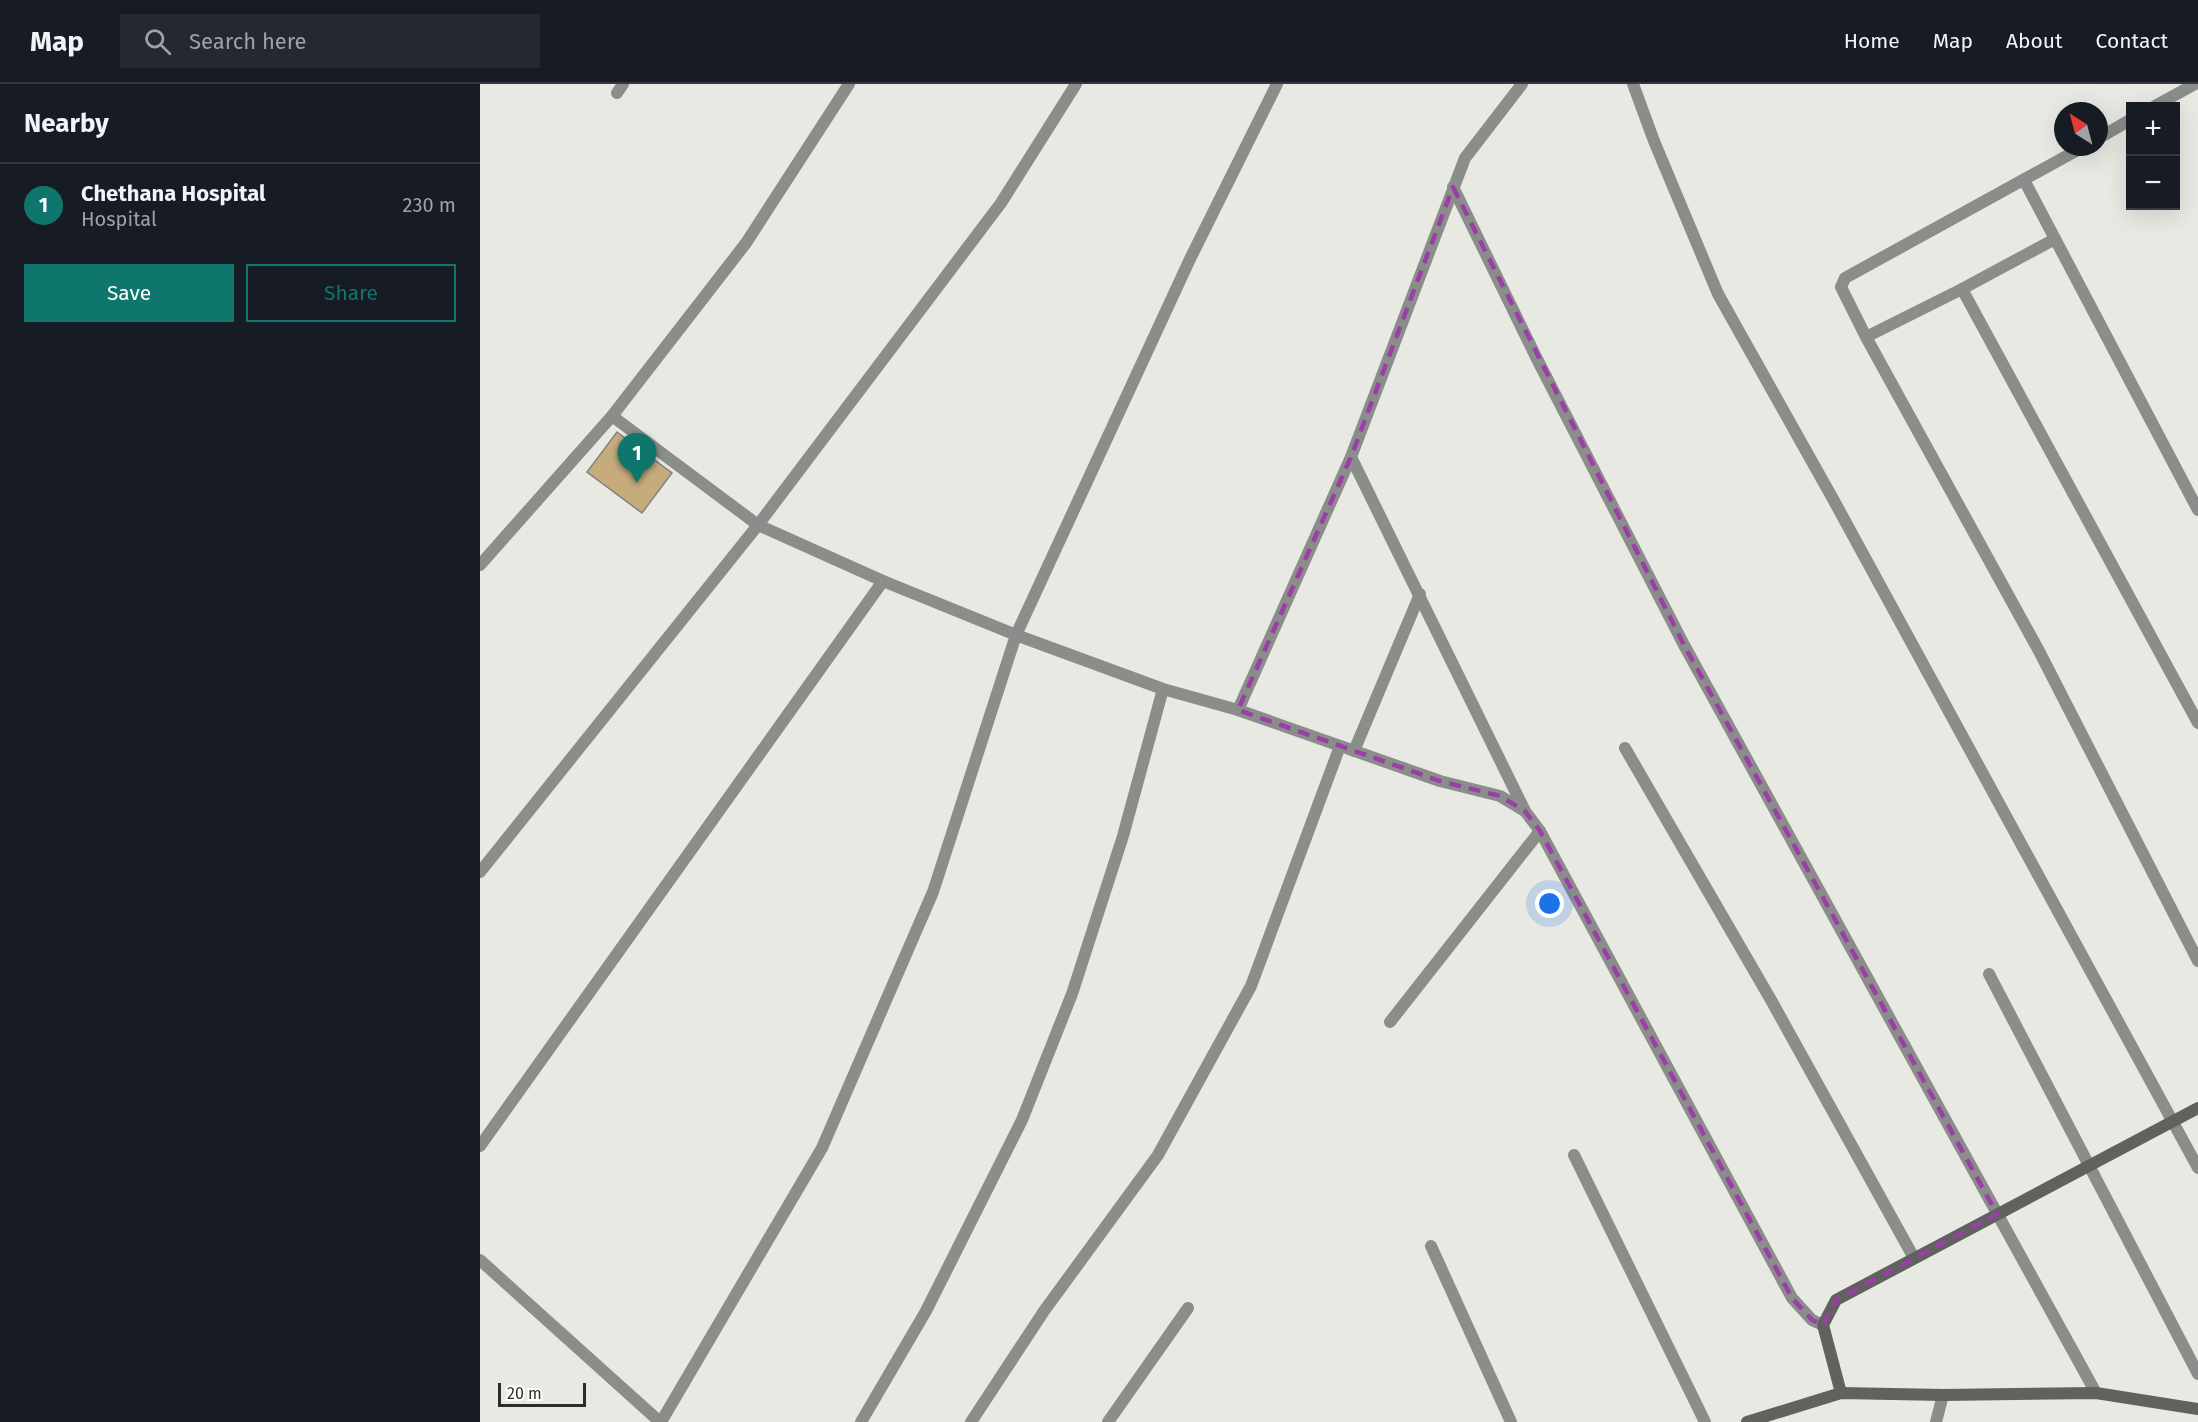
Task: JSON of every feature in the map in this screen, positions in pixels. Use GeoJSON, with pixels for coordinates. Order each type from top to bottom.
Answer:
{"type":"FeatureCollection","features":[{"type":"Feature","properties":{"kind":"street"},"geometry":{"type":"LineString","coordinates":[[480,565],[612,416],[746,243],[849,84]]}},
{"type":"Feature","properties":{"kind":"street"},"geometry":{"type":"LineString","coordinates":[[480,872],[758,525],[1001,203],[1076,84]]}},
{"type":"Feature","properties":{"kind":"street"},"geometry":{"type":"LineString","coordinates":[[480,1260],[660,1422],[822,1148],[933,891],[1016,635],[1190,259],[1277,84]]}},
{"type":"Feature","properties":{"kind":"street"},"geometry":{"type":"LineString","coordinates":[[1238,710],[1351,457],[1465,158],[1522,84]]}},
{"type":"Feature","properties":{"kind":"street"},"geometry":{"type":"LineString","coordinates":[[1633,84],[1654,141],[1718,294],[1839,509],[2198,1168]]}},
{"type":"Feature","properties":{"kind":"street"},"geometry":{"type":"LineString","coordinates":[[2162,102],[2195,84]]}},
{"type":"Feature","properties":{"kind":"street"},"geometry":{"type":"LineString","coordinates":[[2108,133],[2126,122]]}},
{"type":"Feature","properties":{"kind":"street"},"geometry":{"type":"LineString","coordinates":[[2067,156],[1845,278],[1841,287],[1866,337],[2039,651],[2198,960]]}},
{"type":"Feature","properties":{"kind":"street"},"geometry":{"type":"LineString","coordinates":[[2024,180],[2198,510]]}},
{"type":"Feature","properties":{"kind":"street"},"geometry":{"type":"LineString","coordinates":[[1453,188],[1684,645],[2096,1393]]}},
{"type":"Feature","properties":{"kind":"street"},"geometry":{"type":"LineString","coordinates":[[1866,337],[2055,239]]}},
{"type":"Feature","properties":{"kind":"street"},"geometry":{"type":"LineString","coordinates":[[1962,289],[2198,723]]}},
{"type":"Feature","properties":{"kind":"street"},"geometry":{"type":"LineString","coordinates":[[612,416],[758,525],[883,581],[1016,635],[1163,689],[1238,710],[1440,781],[1500,796],[1525,811]]}},
{"type":"Feature","properties":{"kind":"street"},"geometry":{"type":"LineString","coordinates":[[1351,457],[1525,811],[1540,831],[1792,1298],[1812,1320],[1823,1325]]}},
{"type":"Feature","properties":{"kind":"street"},"geometry":{"type":"LineString","coordinates":[[480,1146],[883,581]]}},
{"type":"Feature","properties":{"kind":"street"},"geometry":{"type":"LineString","coordinates":[[1354,751],[1420,594]]}},
{"type":"Feature","properties":{"kind":"street"},"geometry":{"type":"LineString","coordinates":[[861,1422],[926,1311],[1022,1120],[1076,983],[1123,836],[1163,689]]}},
{"type":"Feature","properties":{"kind":"street"},"geometry":{"type":"LineString","coordinates":[[971,1422],[1044,1311],[1158,1155],[1251,986],[1340,746]]}},
{"type":"Feature","properties":{"kind":"street"},"geometry":{"type":"LineString","coordinates":[[1625,748],[1772,1000],[1914,1258]]}},
{"type":"Feature","properties":{"kind":"street"},"geometry":{"type":"LineString","coordinates":[[1390,1022],[1540,831]]}},
{"type":"Feature","properties":{"kind":"street"},"geometry":{"type":"LineString","coordinates":[[1989,974],[2198,1374]]}},
{"type":"Feature","properties":{"kind":"street"},"geometry":{"type":"LineString","coordinates":[[1841,1393],[1823,1325],[1836,1300],[2198,1108]]}},
{"type":"Feature","properties":{"kind":"street"},"geometry":{"type":"LineString","coordinates":[[1574,1155],[1705,1422]]}},
{"type":"Feature","properties":{"kind":"street"},"geometry":{"type":"LineString","coordinates":[[1431,1246],[1511,1422]]}},
{"type":"Feature","properties":{"kind":"street"},"geometry":{"type":"LineString","coordinates":[[1107,1422],[1188,1308]]}},
{"type":"Feature","properties":{"kind":"street"},"geometry":{"type":"LineString","coordinates":[[1747,1422],[1841,1393],[1943,1395],[2096,1393],[2198,1409]]}},
{"type":"Feature","properties":{"kind":"street"},"geometry":{"type":"LineString","coordinates":[[1936,1422],[1943,1395]]}},
{"type":"Feature","properties":{"kind":"highlighted area"},"geometry":{"type":"Polygon","coordinates":[[[1453,187],[1684,645],[1997,1214],[1836,1300],[1823,1325],[1812,1320],[1792,1298],[1540,831],[1525,811],[1500,796],[1440,781],[1238,710],[1351,457],[1453,187]]]}},
{"type":"Feature","properties":{"kind":"building"},"geometry":{"type":"Polygon","coordinates":[[[617,432],[672,473],[642,513],[587,472],[617,432]]]}},
{"type":"Feature","properties":{"kind":"place","name":"Chethana Hospital"},"geometry":{"type":"Point","coordinates":[637,483]}}]}
